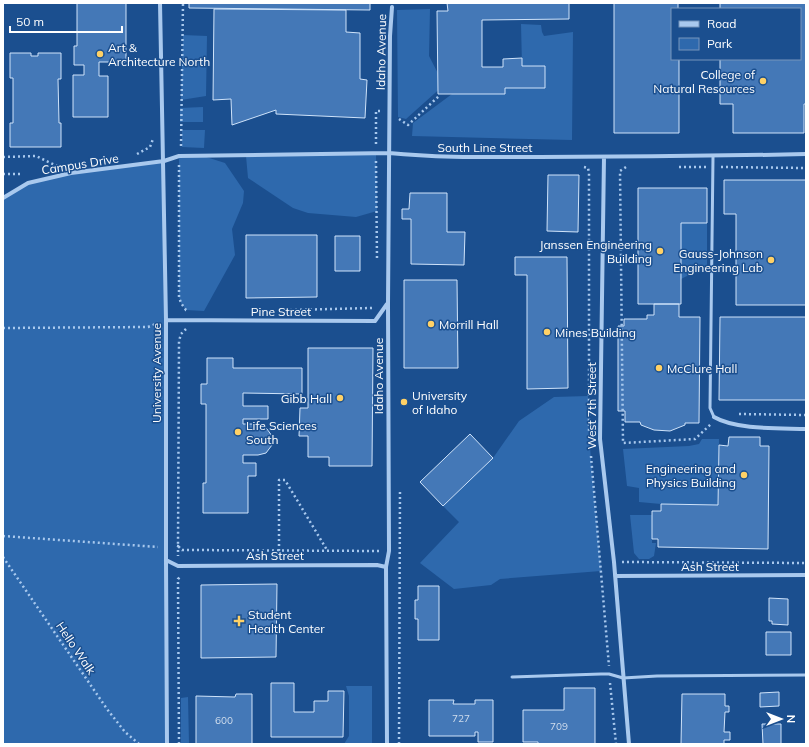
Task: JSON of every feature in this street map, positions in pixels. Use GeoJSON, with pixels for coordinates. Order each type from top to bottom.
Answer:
{"type":"FeatureCollection","features":[{"type":"Feature","properties":{"kind":"street","name":"University Avenue"},"geometry":{"type":"LineString","coordinates":[[160,3],[166,320],[167,744]]}},
{"type":"Feature","properties":{"kind":"street","name":"Idaho Avenue"},"geometry":{"type":"LineString","coordinates":[[388,744],[386,567],[389,551],[388,304],[390,36],[392,8]]}},
{"type":"Feature","properties":{"kind":"street","name":"South Line Street"},"geometry":{"type":"LineString","coordinates":[[164,161],[179,156],[389,153],[422,156],[604,157],[713,157],[806,154]]}},
{"type":"Feature","properties":{"kind":"street","name":"West 7th Street"},"geometry":{"type":"LineString","coordinates":[[604,157],[600,439],[614,562],[629,744]]}},
{"type":"Feature","properties":{"kind":"street","name":"Campus Drive"},"geometry":{"type":"LineString","coordinates":[[3,198],[28,183],[71,173],[164,161]]}},
{"type":"Feature","properties":{"kind":"street","name":"Pine Street"},"geometry":{"type":"LineString","coordinates":[[166,320],[375,321],[388,304]]}},
{"type":"Feature","properties":{"kind":"street"},"geometry":{"type":"LineString","coordinates":[[714,417],[722,422],[740,425],[806,429]]}},
{"type":"Feature","properties":{"kind":"street","name":"Ash Street"},"geometry":{"type":"LineString","coordinates":[[166,560],[178,566],[377,565],[386,567]]}},
{"type":"Feature","properties":{"kind":"street","name":"Ash Street"},"geometry":{"type":"LineString","coordinates":[[615,576],[806,575]]}},
{"type":"Feature","properties":{"kind":"lane"},"geometry":{"type":"LineString","coordinates":[[713,157],[710,408],[714,417]]}},
{"type":"Feature","properties":{"kind":"lane"},"geometry":{"type":"LineString","coordinates":[[512,677],[609,674],[623,678],[657,676],[806,675]]}},
{"type":"Feature","properties":{"kind":"path"},"geometry":{"type":"LineString","coordinates":[[183,3],[181,145],[179,156],[179,297],[180,303],[186,310],[192,310]]}},
{"type":"Feature","properties":{"kind":"path"},"geometry":{"type":"LineString","coordinates":[[377,263],[376,111],[390,110],[399,120],[408,125],[439,96]]}},
{"type":"Feature","properties":{"kind":"path"},"geometry":{"type":"LineString","coordinates":[[135,155],[150,147],[154,135]]}},
{"type":"Feature","properties":{"kind":"path"},"geometry":{"type":"LineString","coordinates":[[3,156],[36,156],[58,166],[51,168]]}},
{"type":"Feature","properties":{"kind":"path"},"geometry":{"type":"LineString","coordinates":[[581,167],[588,168],[589,173],[589,436]]}},
{"type":"Feature","properties":{"kind":"path"},"geometry":{"type":"LineString","coordinates":[[632,167],[625,167],[620,171],[623,443],[695,439],[709,426],[714,417]]}},
{"type":"Feature","properties":{"kind":"path"},"geometry":{"type":"LineString","coordinates":[[677,167],[806,168]]}},
{"type":"Feature","properties":{"kind":"path"},"geometry":{"type":"LineString","coordinates":[[3,174],[26,173]]}},
{"type":"Feature","properties":{"kind":"path"},"geometry":{"type":"LineString","coordinates":[[16,178],[21,174]]}},
{"type":"Feature","properties":{"kind":"path"},"geometry":{"type":"LineString","coordinates":[[284,310],[372,309],[376,304]]}},
{"type":"Feature","properties":{"kind":"path"},"geometry":{"type":"LineString","coordinates":[[3,328],[148,327],[166,320]]}},
{"type":"Feature","properties":{"kind":"path"},"geometry":{"type":"LineString","coordinates":[[191,329],[186,329],[181,334],[179,341],[178,546],[182,550],[389,551]]}},
{"type":"Feature","properties":{"kind":"path"},"geometry":{"type":"LineString","coordinates":[[732,414],[806,415]]}},
{"type":"Feature","properties":{"kind":"path"},"geometry":{"type":"LineString","coordinates":[[590,451],[616,744]]}},
{"type":"Feature","properties":{"kind":"path"},"geometry":{"type":"LineString","coordinates":[[280,551],[280,480],[285,480],[327,550]]}},
{"type":"Feature","properties":{"kind":"path"},"geometry":{"type":"LineString","coordinates":[[3,536],[166,548],[178,546]]}},
{"type":"Feature","properties":{"kind":"path","name":"Hello Walk"},"geometry":{"type":"LineString","coordinates":[[3,557],[107,709],[125,732],[139,744]]}},
{"type":"Feature","properties":{"kind":"path"},"geometry":{"type":"LineString","coordinates":[[600,561],[806,563]]}},
{"type":"Feature","properties":{"kind":"path"},"geometry":{"type":"LineString","coordinates":[[179,744],[178,579],[181,575],[187,574]]}},
{"type":"Feature","properties":{"kind":"green space"},"geometry":{"type":"Polygon","coordinates":[[[430,9],[429,56],[444,85],[406,119],[398,117],[397,10],[430,9]]]}},
{"type":"Feature","properties":{"kind":"green space"},"geometry":{"type":"Polygon","coordinates":[[[521,24],[541,25],[544,36],[573,32],[572,140],[412,136],[413,123],[452,94],[505,94],[505,88],[545,87],[545,66],[522,66],[521,24]]]}},
{"type":"Feature","properties":{"kind":"green space"},"geometry":{"type":"Polygon","coordinates":[[[183,35],[207,36],[206,96],[181,100],[183,35]]]}},
{"type":"Feature","properties":{"kind":"green space"},"geometry":{"type":"Polygon","coordinates":[[[203,107],[203,122],[180,122],[180,108],[203,107]]]}},
{"type":"Feature","properties":{"kind":"green space"},"geometry":{"type":"Polygon","coordinates":[[[182,130],[205,130],[204,148],[182,147],[182,130]]]}},
{"type":"Feature","properties":{"kind":"green space"},"geometry":{"type":"Polygon","coordinates":[[[376,154],[377,211],[356,217],[308,213],[293,208],[248,178],[246,156],[376,154]]]}},
{"type":"Feature","properties":{"kind":"green space"},"geometry":{"type":"Polygon","coordinates":[[[179,156],[203,156],[225,163],[244,191],[243,203],[232,229],[235,255],[204,311],[186,310],[179,297],[179,156]]]}},
{"type":"Feature","properties":{"kind":"green space"},"geometry":{"type":"Polygon","coordinates":[[[164,161],[167,744],[3,744],[3,198],[28,183],[71,173],[164,161]]]}},
{"type":"Feature","properties":{"kind":"green space"},"geometry":{"type":"Polygon","coordinates":[[[681,223],[707,223],[707,266],[681,279],[681,223]]]}},
{"type":"Feature","properties":{"kind":"green space"},"geometry":{"type":"Polygon","coordinates":[[[588,396],[589,436],[601,571],[500,579],[491,585],[454,589],[420,563],[459,522],[443,506],[493,458],[519,421],[554,397],[588,396]]]}},
{"type":"Feature","properties":{"kind":"green space"},"geometry":{"type":"Polygon","coordinates":[[[702,439],[719,439],[718,505],[639,502],[639,488],[627,486],[623,449],[689,446],[699,444],[702,439]]]}},
{"type":"Feature","properties":{"kind":"green space"},"geometry":{"type":"Polygon","coordinates":[[[630,515],[652,515],[652,543],[656,543],[654,556],[649,559],[639,559],[634,553],[630,515]]]}},
{"type":"Feature","properties":{"kind":"green space"},"geometry":{"type":"Polygon","coordinates":[[[346,686],[372,686],[372,744],[344,744],[349,736],[349,696],[346,686]]]}},
{"type":"Feature","properties":{"kind":"green space"},"geometry":{"type":"Polygon","coordinates":[[[188,697],[189,744],[181,744],[181,698],[188,697]]]}},
{"type":"Feature","properties":{"kind":"building","name":"Art & Architecture North"},"geometry":{"type":"Polygon","coordinates":[[[77,3],[126,3],[126,62],[99,62],[99,76],[108,76],[108,117],[73,117],[73,75],[84,75],[84,65],[74,65],[74,46],[77,46],[77,3]]]}},
{"type":"Feature","properties":{"kind":"building"},"geometry":{"type":"Polygon","coordinates":[[[189,3],[370,3],[370,10],[189,8],[189,3]]]}},
{"type":"Feature","properties":{"kind":"building"},"geometry":{"type":"Polygon","coordinates":[[[447,3],[569,3],[569,19],[482,20],[482,67],[503,67],[503,59],[522,58],[522,66],[545,66],[545,88],[505,88],[505,94],[438,94],[437,11],[448,11],[447,3]]]}},
{"type":"Feature","properties":{"kind":"building"},"geometry":{"type":"Polygon","coordinates":[[[614,3],[678,3],[678,8],[671,8],[671,60],[679,60],[679,133],[614,133],[614,3]]]}},
{"type":"Feature","properties":{"kind":"building","name":"College of Natural Resources"},"geometry":{"type":"Polygon","coordinates":[[[720,3],[806,3],[806,104],[804,104],[804,133],[733,133],[733,104],[720,104],[720,60],[801,60],[801,8],[720,8],[720,3]]]}},
{"type":"Feature","properties":{"kind":"building"},"geometry":{"type":"Polygon","coordinates":[[[214,9],[346,10],[346,32],[360,33],[360,79],[367,80],[365,118],[276,114],[276,110],[232,125],[231,99],[213,100],[214,9]]]}},
{"type":"Feature","properties":{"kind":"building"},"geometry":{"type":"Polygon","coordinates":[[[10,53],[31,53],[31,56],[38,56],[38,53],[61,53],[61,79],[58,79],[61,147],[10,147],[10,123],[13,123],[13,78],[10,78],[10,53]]]}},
{"type":"Feature","properties":{"kind":"building"},"geometry":{"type":"Polygon","coordinates":[[[548,175],[579,175],[578,232],[547,231],[548,175]]]}},
{"type":"Feature","properties":{"kind":"building","name":"Gauss-Johnson Engineering Lab"},"geometry":{"type":"Polygon","coordinates":[[[724,180],[806,180],[806,305],[736,305],[736,214],[724,214],[724,180]]]}},
{"type":"Feature","properties":{"kind":"building","name":"Janssen Engineering Building"},"geometry":{"type":"Polygon","coordinates":[[[638,188],[707,188],[707,223],[681,223],[681,304],[638,304],[638,188]]]}},
{"type":"Feature","properties":{"kind":"building"},"geometry":{"type":"Polygon","coordinates":[[[410,193],[447,193],[447,232],[465,232],[464,265],[411,264],[411,219],[402,219],[402,209],[409,209],[410,193]]]}},
{"type":"Feature","properties":{"kind":"building"},"geometry":{"type":"Polygon","coordinates":[[[246,235],[317,235],[317,297],[246,298],[246,235]]]}},
{"type":"Feature","properties":{"kind":"building"},"geometry":{"type":"Polygon","coordinates":[[[335,236],[360,236],[360,271],[335,271],[335,236]]]}},
{"type":"Feature","properties":{"kind":"building","name":"Mines Building"},"geometry":{"type":"Polygon","coordinates":[[[515,257],[567,257],[568,388],[527,389],[527,275],[515,275],[515,257]]]}},
{"type":"Feature","properties":{"kind":"building","name":"Morrill Hall"},"geometry":{"type":"Polygon","coordinates":[[[404,280],[457,280],[458,368],[404,368],[404,280]]]}},
{"type":"Feature","properties":{"kind":"building","name":"McClure Hall"},"geometry":{"type":"Polygon","coordinates":[[[654,304],[679,304],[679,317],[700,317],[699,423],[685,423],[685,425],[670,431],[654,430],[641,425],[640,422],[625,422],[625,411],[618,411],[618,326],[624,326],[624,319],[647,319],[647,315],[654,315],[654,304]]]}},
{"type":"Feature","properties":{"kind":"building"},"geometry":{"type":"Polygon","coordinates":[[[720,317],[806,317],[806,400],[719,400],[720,317]]]}},
{"type":"Feature","properties":{"kind":"building","name":"Gibb Hall"},"geometry":{"type":"Polygon","coordinates":[[[308,348],[373,348],[372,466],[329,466],[329,457],[308,457],[308,436],[299,436],[300,408],[308,408],[308,348]]]}},
{"type":"Feature","properties":{"kind":"building","name":"Life Sciences South"},"geometry":{"type":"Polygon","coordinates":[[[207,358],[233,358],[233,368],[302,368],[302,394],[243,393],[243,406],[268,406],[268,419],[243,419],[243,424],[258,424],[267,429],[272,436],[272,445],[266,453],[258,455],[243,455],[243,463],[256,463],[256,476],[248,476],[248,513],[203,513],[203,483],[206,483],[206,404],[201,404],[201,384],[207,384],[207,358]]]}},
{"type":"Feature","properties":{"kind":"building"},"geometry":{"type":"Polygon","coordinates":[[[470,434],[493,458],[443,506],[420,482],[470,434]]]}},
{"type":"Feature","properties":{"kind":"building","name":"Engineering and Physics Building"},"geometry":{"type":"Polygon","coordinates":[[[729,437],[760,437],[760,446],[769,446],[768,549],[658,547],[658,539],[652,539],[652,511],[661,511],[661,504],[718,505],[719,445],[728,446],[729,437]]]}},
{"type":"Feature","properties":{"kind":"building","name":"Student Health Center"},"geometry":{"type":"Polygon","coordinates":[[[277,584],[276,657],[201,658],[201,585],[277,584]]]}},
{"type":"Feature","properties":{"kind":"building"},"geometry":{"type":"Polygon","coordinates":[[[418,586],[439,586],[439,640],[418,640],[418,619],[415,619],[415,600],[418,600],[418,586]]]}},
{"type":"Feature","properties":{"kind":"building"},"geometry":{"type":"Polygon","coordinates":[[[769,598],[788,599],[788,625],[772,624],[772,621],[769,621],[769,598]]]}},
{"type":"Feature","properties":{"kind":"building"},"geometry":{"type":"Polygon","coordinates":[[[766,632],[791,632],[791,655],[766,655],[766,632]]]}},
{"type":"Feature","properties":{"kind":"building"},"geometry":{"type":"Polygon","coordinates":[[[271,683],[294,683],[294,712],[314,712],[314,701],[328,701],[328,691],[344,691],[343,737],[271,737],[271,683]]]}},
{"type":"Feature","properties":{"kind":"building"},"geometry":{"type":"Polygon","coordinates":[[[564,688],[595,688],[595,744],[538,744],[538,742],[523,742],[523,710],[564,710],[564,688]]]}},
{"type":"Feature","properties":{"kind":"building"},"geometry":{"type":"Polygon","coordinates":[[[779,692],[779,706],[760,707],[760,693],[779,692]]]}},
{"type":"Feature","properties":{"kind":"building"},"geometry":{"type":"Polygon","coordinates":[[[236,694],[252,694],[252,744],[196,744],[196,696],[235,697],[236,694]]]}},
{"type":"Feature","properties":{"kind":"building"},"geometry":{"type":"Polygon","coordinates":[[[682,694],[725,694],[725,706],[729,706],[729,712],[725,712],[724,732],[730,732],[730,740],[724,740],[724,744],[681,744],[682,694]]]}},
{"type":"Feature","properties":{"kind":"building"},"geometry":{"type":"Polygon","coordinates":[[[429,700],[454,700],[453,704],[475,704],[475,700],[493,700],[493,742],[478,742],[478,732],[475,732],[475,736],[429,736],[429,700]]]}},
{"type":"Feature","properties":{"kind":"building"},"geometry":{"type":"Polygon","coordinates":[[[762,724],[781,724],[781,744],[763,744],[762,724]]]}},
{"type":"Feature","properties":{"kind":"place","name":"Art & Architecture North"},"geometry":{"type":"Point","coordinates":[100,54]}},
{"type":"Feature","properties":{"kind":"place","name":"College of Natural Resources"},"geometry":{"type":"Point","coordinates":[763,81]}},
{"type":"Feature","properties":{"kind":"place","name":"Janssen Engineering Building"},"geometry":{"type":"Point","coordinates":[660,251]}},
{"type":"Feature","properties":{"kind":"place","name":"Gauss-Johnson Engineering Lab"},"geometry":{"type":"Point","coordinates":[771,260]}},
{"type":"Feature","properties":{"kind":"place","name":"Morrill Hall"},"geometry":{"type":"Point","coordinates":[431,324]}},
{"type":"Feature","properties":{"kind":"place","name":"Mines Building"},"geometry":{"type":"Point","coordinates":[547,332]}},
{"type":"Feature","properties":{"kind":"place","name":"McClure Hall"},"geometry":{"type":"Point","coordinates":[659,368]}},
{"type":"Feature","properties":{"kind":"place","name":"Gibb Hall"},"geometry":{"type":"Point","coordinates":[340,398]}},
{"type":"Feature","properties":{"kind":"place","name":"University of Idaho"},"geometry":{"type":"Point","coordinates":[404,402]}},
{"type":"Feature","properties":{"kind":"place","name":"Life Sciences South"},"geometry":{"type":"Point","coordinates":[238,432]}},
{"type":"Feature","properties":{"kind":"place","name":"Engineering and Physics Building"},"geometry":{"type":"Point","coordinates":[744,475]}},
{"type":"Feature","properties":{"kind":"place","name":"Student Health Center"},"geometry":{"type":"Point","coordinates":[239,621]}}]}
